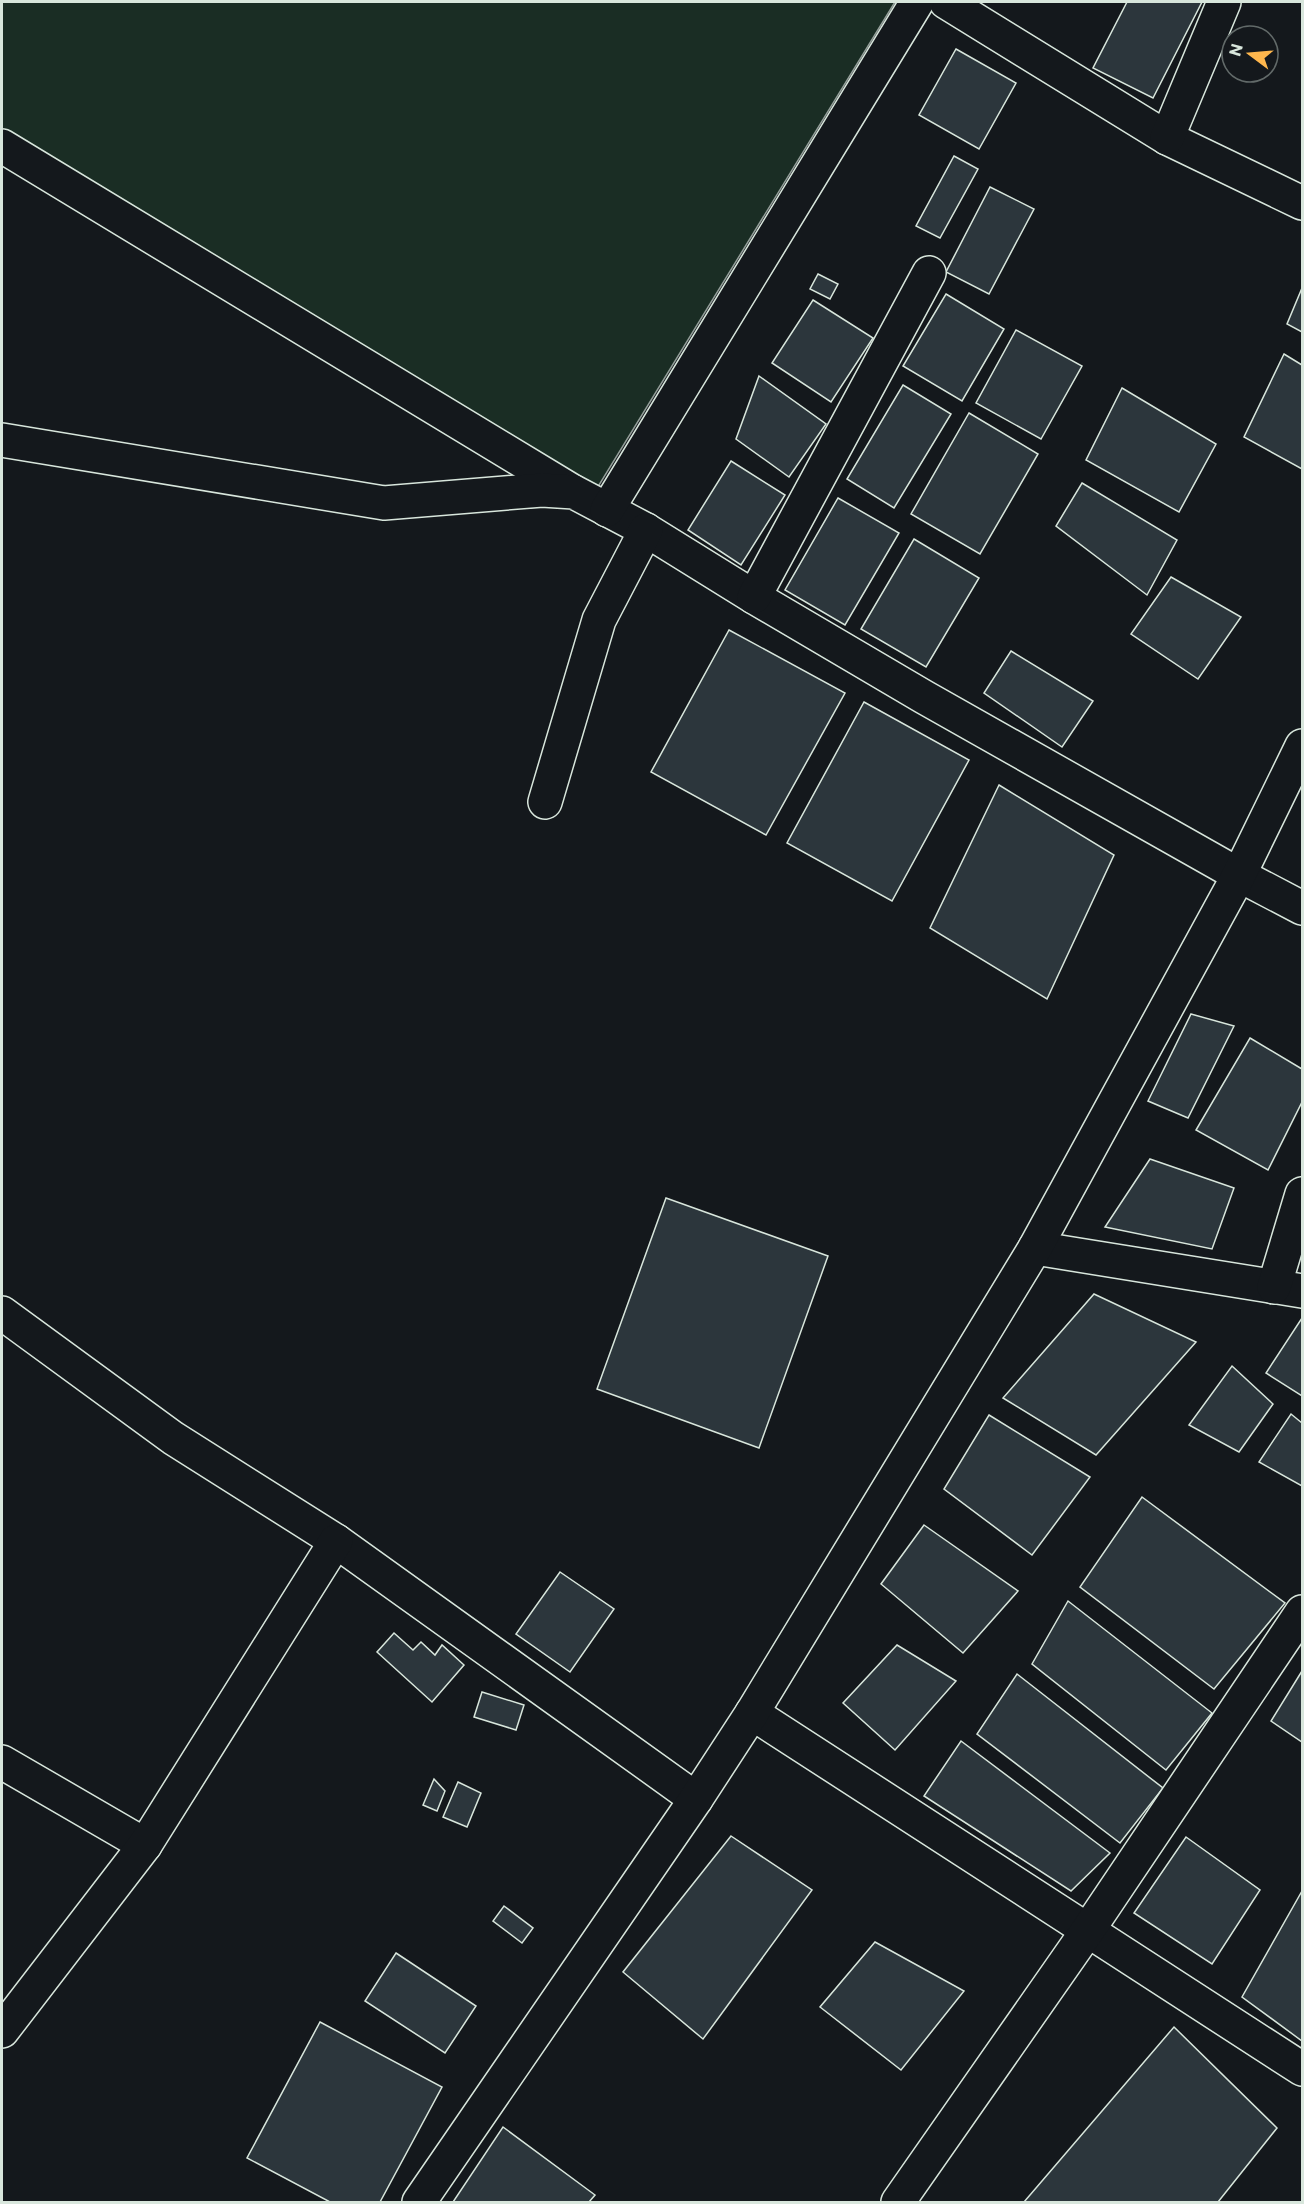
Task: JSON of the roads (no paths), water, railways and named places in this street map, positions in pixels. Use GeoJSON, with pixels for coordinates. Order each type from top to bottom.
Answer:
{"type":"FeatureCollection","features":[{"type":"Feature","properties":{"kind":"street"},"geometry":{"type":"LineString","coordinates":[[607,510],[917,2]]}},
{"type":"Feature","properties":{"kind":"street"},"geometry":{"type":"LineString","coordinates":[[946,2],[1167,138],[1302,203]]}},
{"type":"Feature","properties":{"kind":"street"},"geometry":{"type":"LineString","coordinates":[[1167,138],[1224,2]]}},
{"type":"Feature","properties":{"kind":"street"},"geometry":{"type":"LineString","coordinates":[[2,146],[574,492],[646,530],[924,698],[1302,908]]}},
{"type":"Feature","properties":{"kind":"street"},"geometry":{"type":"LineString","coordinates":[[754,597],[929,273]]}},
{"type":"Feature","properties":{"kind":"street"},"geometry":{"type":"LineString","coordinates":[[2,440],[384,503],[542,490],[574,492]]}},
{"type":"Feature","properties":{"kind":"street"},"geometry":{"type":"LineString","coordinates":[[545,802],[599,620],[646,530]]}},
{"type":"Feature","properties":{"kind":"street"},"geometry":{"type":"LineString","coordinates":[[419,2202],[752,1713],[1035,1248],[1239,875],[1302,746]]}},
{"type":"Feature","properties":{"kind":"street"},"geometry":{"type":"LineString","coordinates":[[1035,1248],[1288,1289],[1302,1194]]}},
{"type":"Feature","properties":{"kind":"street"},"geometry":{"type":"LineString","coordinates":[[2,1313],[173,1438],[336,1541],[696,1798]]}},
{"type":"Feature","properties":{"kind":"street"},"geometry":{"type":"LineString","coordinates":[[2,2031],[145,1845],[336,1541]]}},
{"type":"Feature","properties":{"kind":"street"},"geometry":{"type":"LineString","coordinates":[[898,2202],[1088,1930],[1302,1612]]}},
{"type":"Feature","properties":{"kind":"street"},"geometry":{"type":"LineString","coordinates":[[752,1713],[1302,2069]]}},
{"type":"Feature","properties":{"kind":"street"},"geometry":{"type":"LineString","coordinates":[[2,1762],[145,1845]]}}]}
